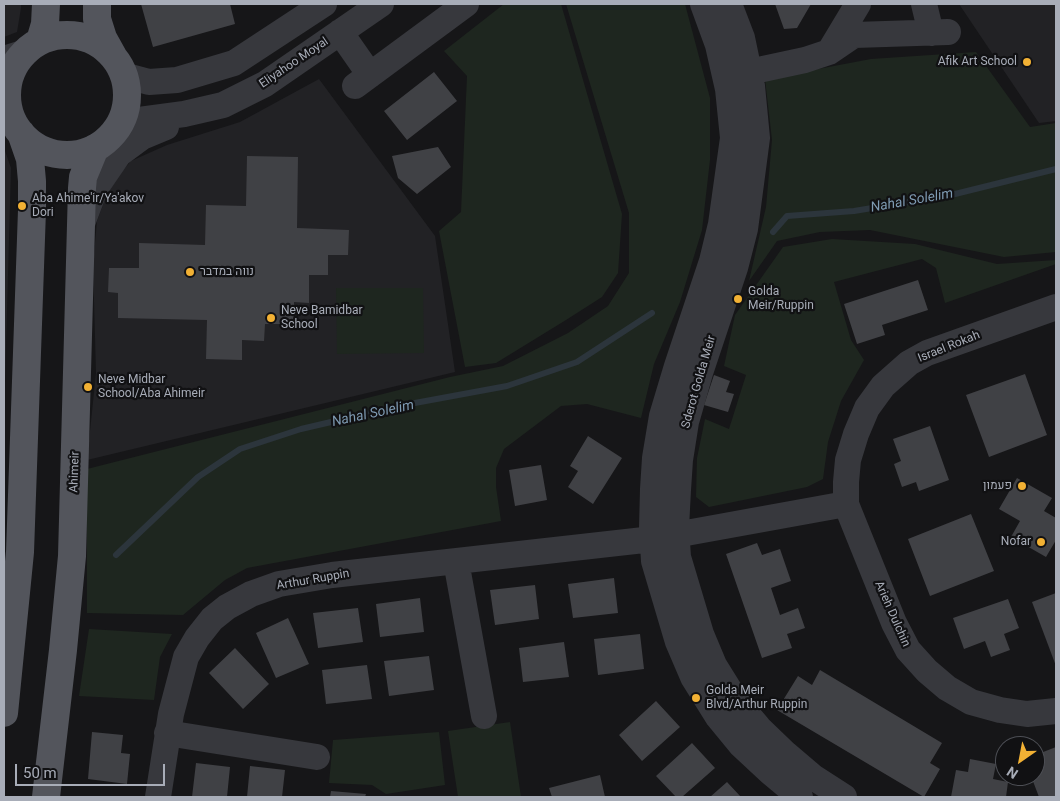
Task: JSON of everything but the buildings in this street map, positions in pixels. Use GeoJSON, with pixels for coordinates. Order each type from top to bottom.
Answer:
{"type":"FeatureCollection","features":[{"type":"Feature","properties":{"kind":"main road"},"geometry":{"type":"LineString","coordinates":[[46,4],[45,24],[23,51],[13,69],[7,88],[6,106],[21,133],[33,144],[63,155],[80,153],[105,140],[124,114],[127,94],[119,66],[103,38],[97,19],[97,4]]}},
{"type":"Feature","properties":{"kind":"main road"},"geometry":{"type":"LineString","coordinates":[[23,51],[60,35],[80,36],[99,44],[119,66]]}},
{"type":"Feature","properties":{"kind":"main road"},"geometry":{"type":"LineString","coordinates":[[4,712],[32,181],[30,160],[21,133]]}},
{"type":"Feature","properties":{"kind":"main road","name":"Ahimeir"},"geometry":{"type":"LineString","coordinates":[[46,797],[61,676],[72,556],[80,228],[83,177],[105,140]]}},
{"type":"Feature","properties":{"kind":"street"},"geometry":{"type":"LineString","coordinates":[[119,66],[150,82],[177,80],[234,63],[324,4]]}},
{"type":"Feature","properties":{"kind":"street","name":"Eliyahoo Moyal"},"geometry":{"type":"LineString","coordinates":[[105,140],[139,120],[184,114],[223,105],[265,84],[382,4]]}},
{"type":"Feature","properties":{"kind":"street"},"geometry":{"type":"LineString","coordinates":[[340,32],[362,81],[466,4]]}},
{"type":"Feature","properties":{"kind":"street","name":"Sderot Golda Meir"},"geometry":{"type":"LineString","coordinates":[[703,4],[720,54],[728,89],[733,138],[728,182],[716,242],[662,416],[655,458],[665,537],[678,556],[701,634],[714,666],[737,702],[759,728],[786,754],[812,777],[844,797]]}},
{"type":"Feature","properties":{"kind":"street","name":"Sderot Golda Meir"},"geometry":{"type":"LineString","coordinates":[[729,4],[742,38],[749,72],[757,138],[752,186],[745,229],[735,268],[700,373],[686,422],[665,537],[654,561],[678,642],[693,676],[718,717],[742,745],[800,797]]}},
{"type":"Feature","properties":{"kind":"street"},"geometry":{"type":"LineString","coordinates":[[829,52],[858,4]]}},
{"type":"Feature","properties":{"kind":"street"},"geometry":{"type":"LineString","coordinates":[[749,72],[805,60],[829,52],[854,36],[939,33],[924,4]]}},
{"type":"Feature","properties":{"kind":"street"},"geometry":{"type":"LineString","coordinates":[[80,228],[95,189],[119,154],[142,137],[223,105]]}},
{"type":"Feature","properties":{"kind":"street","name":"Israel Rokah"},"geometry":{"type":"LineString","coordinates":[[846,504],[848,460],[856,434],[867,408],[883,386],[909,363],[927,353],[1056,307]]}},
{"type":"Feature","properties":{"kind":"street","name":"Arthur Ruppin"},"geometry":{"type":"LineString","coordinates":[[158,797],[167,734],[178,680],[186,657],[206,626],[227,607],[251,594],[278,584],[665,537],[846,504]]}},
{"type":"Feature","properties":{"kind":"street","name":"Arieh Dulchin"},"geometry":{"type":"LineString","coordinates":[[846,504],[894,623],[908,650],[927,671],[947,688],[971,702],[1000,710],[1027,714],[1056,711]]}},
{"type":"Feature","properties":{"kind":"street"},"geometry":{"type":"LineString","coordinates":[[456,561],[484,716]]}},
{"type":"Feature","properties":{"kind":"street"},"geometry":{"type":"LineString","coordinates":[[167,734],[317,757]]}},
{"type":"Feature","properties":{"kind":"shaded area"},"geometry":{"type":"Polygon","coordinates":[[[4,4],[21,4],[21,8],[17,32],[4,37],[4,4]]]}},
{"type":"Feature","properties":{"kind":"shaded area"},"geometry":{"type":"Polygon","coordinates":[[[504,4],[561,4],[622,214],[618,273],[602,297],[566,320],[496,363],[465,367],[439,231],[461,212],[467,76],[444,51],[504,4]]]}},
{"type":"Feature","properties":{"kind":"shaded area"},"geometry":{"type":"Polygon","coordinates":[[[566,4],[685,4],[710,98],[710,160],[702,230],[680,302],[654,364],[641,418],[587,404],[561,406],[504,449],[496,468],[496,487],[501,521],[247,568],[225,580],[183,615],[87,613],[87,469],[450,377],[503,366],[568,333],[608,306],[629,273],[629,213],[566,4]]]}},
{"type":"Feature","properties":{"kind":"shaded area","name":"Afik Art School"},"geometry":{"type":"Polygon","coordinates":[[[959,4],[1056,4],[1056,121],[1039,123],[959,4]]]}},
{"type":"Feature","properties":{"kind":"shaded area"},"geometry":{"type":"Polygon","coordinates":[[[976,52],[1030,127],[1056,123],[1056,252],[1004,257],[870,230],[820,232],[777,241],[749,281],[766,207],[772,140],[765,79],[871,59],[976,52]]]}},
{"type":"Feature","properties":{"kind":"shaded area","name":"Neve Bamidbar School"},"geometry":{"type":"Polygon","coordinates":[[[319,79],[435,236],[455,372],[87,460],[96,373],[93,265],[97,221],[111,183],[131,161],[167,145],[240,122],[319,79]]]}},
{"type":"Feature","properties":{"kind":"shaded area"},"geometry":{"type":"Polygon","coordinates":[[[4,148],[11,168],[4,418],[4,148]]]}},
{"type":"Feature","properties":{"kind":"shaded area"},"geometry":{"type":"Polygon","coordinates":[[[832,239],[915,244],[997,264],[1056,260],[1056,264],[945,303],[936,268],[922,259],[834,282],[851,340],[864,360],[841,401],[828,442],[823,479],[807,487],[709,507],[696,497],[697,458],[705,419],[729,429],[746,375],[724,366],[735,315],[783,247],[832,239]]]}},
{"type":"Feature","properties":{"kind":"shaded area"},"geometry":{"type":"Polygon","coordinates":[[[336,288],[423,288],[424,353],[337,354],[336,288]]]}},
{"type":"Feature","properties":{"kind":"shaded area"},"geometry":{"type":"Polygon","coordinates":[[[89,629],[172,634],[160,657],[154,700],[79,696],[89,629]]]}},
{"type":"Feature","properties":{"kind":"shaded area"},"geometry":{"type":"Polygon","coordinates":[[[510,722],[521,797],[458,797],[448,731],[510,722]]]}},
{"type":"Feature","properties":{"kind":"shaded area"},"geometry":{"type":"Polygon","coordinates":[[[439,732],[445,785],[386,794],[372,785],[329,783],[333,740],[439,732]]]}},
{"type":"Feature","properties":{"kind":"waterway","name":"Nahal Solelim"},"geometry":{"type":"LineString","coordinates":[[773,232],[787,216],[854,211],[951,195],[1056,169]]}},
{"type":"Feature","properties":{"kind":"waterway","name":"Nahal Solelim"},"geometry":{"type":"LineString","coordinates":[[116,555],[198,477],[240,449],[301,429],[404,405],[507,386],[577,362],[652,313]]}},
{"type":"Feature","properties":{"kind":"place","name":"Afik Art School"},"geometry":{"type":"Point","coordinates":[1027,62]}},
{"type":"Feature","properties":{"kind":"place","name":"Aba Ahime'ir/Ya'akov Dori"},"geometry":{"type":"Point","coordinates":[22,206]}},
{"type":"Feature","properties":{"kind":"place","name":"נווה במדבר"},"geometry":{"type":"Point","coordinates":[190,272]}},
{"type":"Feature","properties":{"kind":"place","name":"Golda Meir/Ruppin"},"geometry":{"type":"Point","coordinates":[738,299]}},
{"type":"Feature","properties":{"kind":"place","name":"Neve Bamidbar School"},"geometry":{"type":"Point","coordinates":[271,318]}},
{"type":"Feature","properties":{"kind":"place","name":"Neve Midbar School/Aba Ahimeir"},"geometry":{"type":"Point","coordinates":[88,387]}},
{"type":"Feature","properties":{"kind":"place","name":"פעמון"},"geometry":{"type":"Point","coordinates":[1022,486]}},
{"type":"Feature","properties":{"kind":"place","name":"Nofar"},"geometry":{"type":"Point","coordinates":[1041,542]}},
{"type":"Feature","properties":{"kind":"place","name":"Golda Meir Blvd/Arthur Ruppin"},"geometry":{"type":"Point","coordinates":[696,698]}}]}
